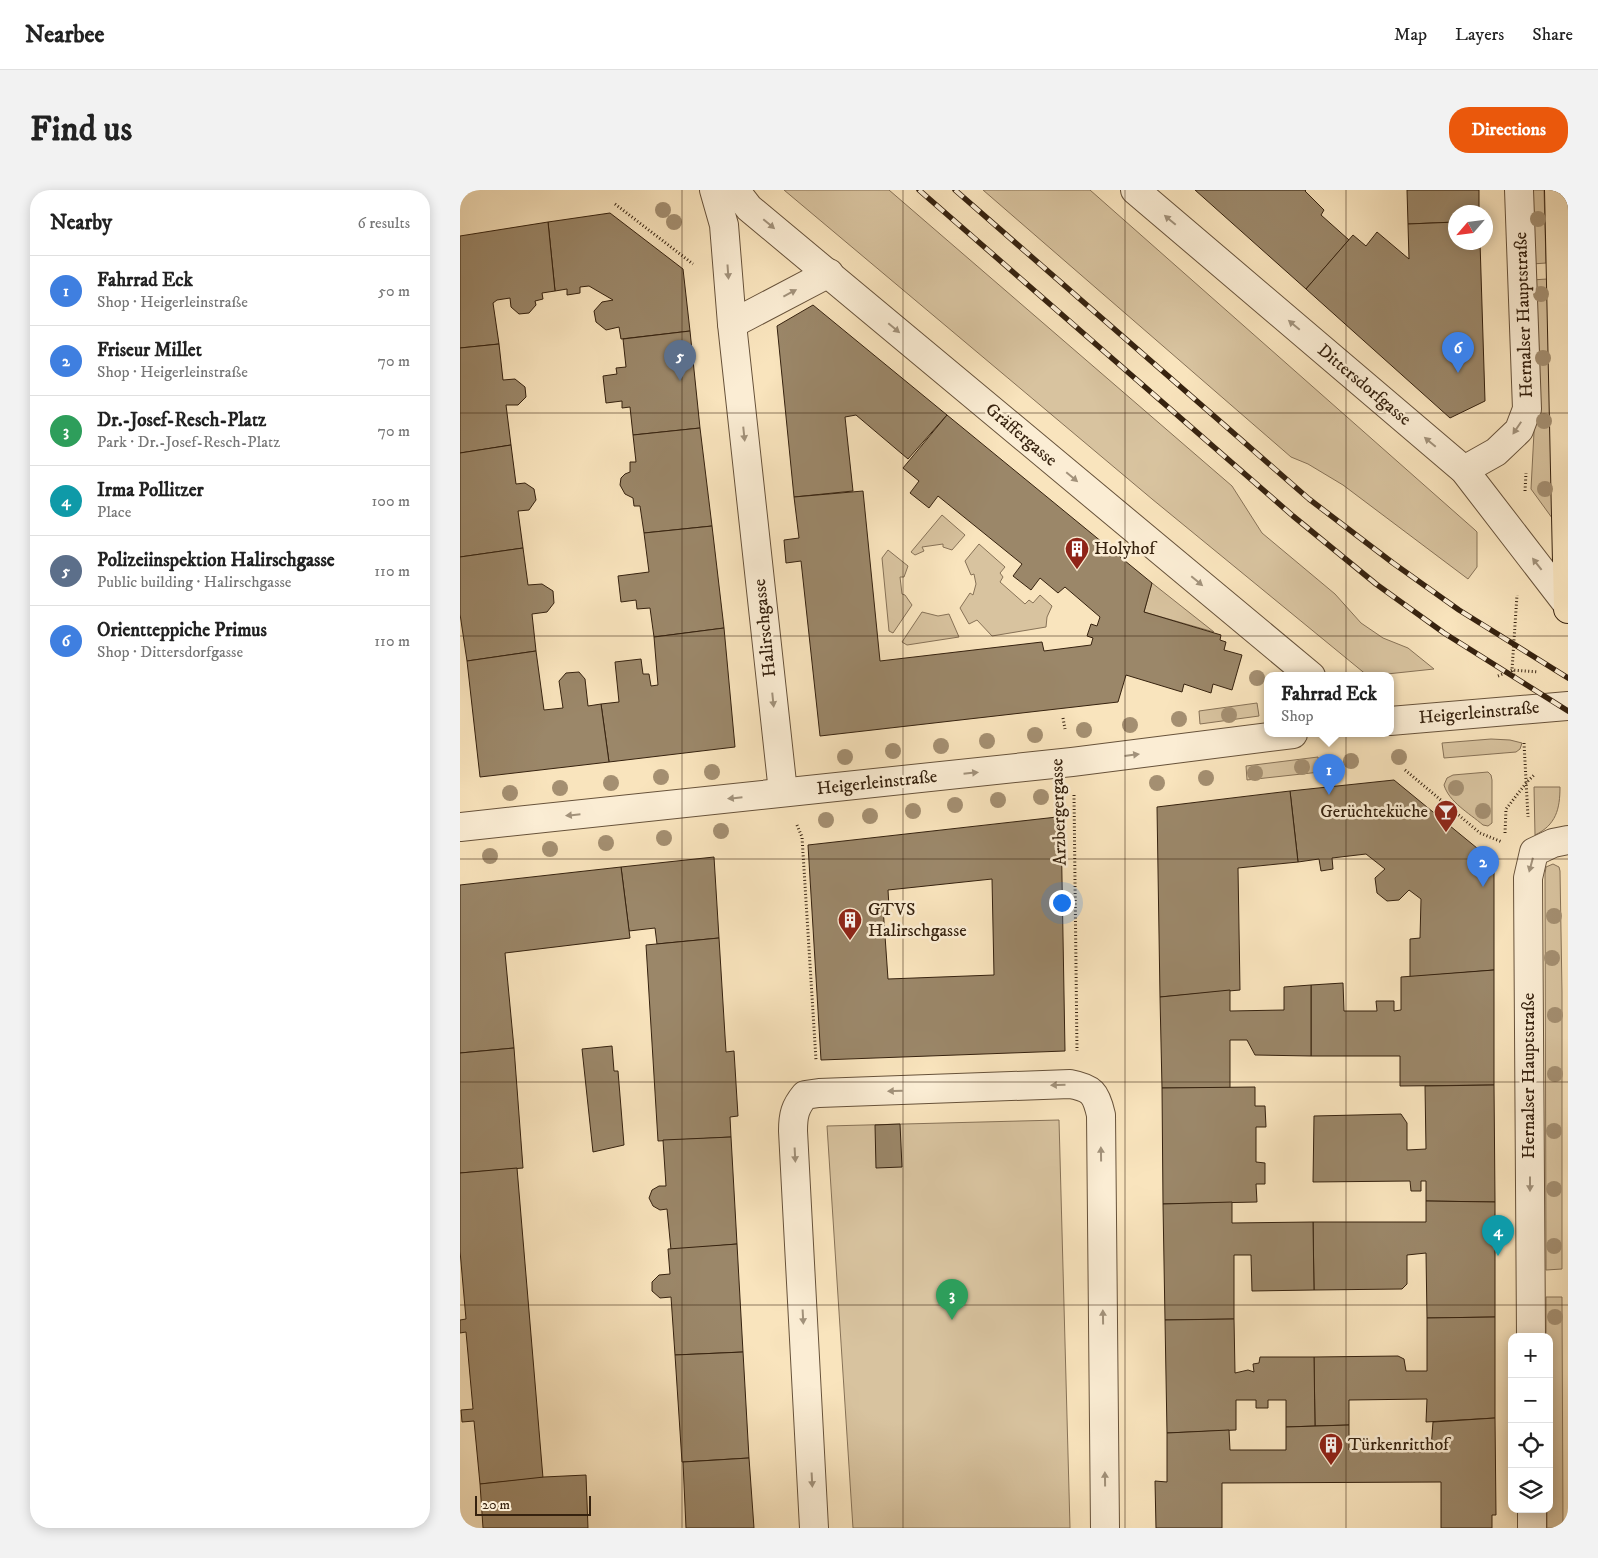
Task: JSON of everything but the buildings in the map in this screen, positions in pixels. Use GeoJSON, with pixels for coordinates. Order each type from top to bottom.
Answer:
{"type":"FeatureCollection","features":[{"type":"Feature","properties":{"kind":"main road","name":"Hernalser Hauptstraße"},"geometry":{"type":"LineString","coordinates":[[1559,190],[1564,231],[1568,605]]}},
{"type":"Feature","properties":{"kind":"street","name":"Halirschgasse"},"geometry":{"type":"LineString","coordinates":[[714,190],[724,225],[732,324],[783,792]]}},
{"type":"Feature","properties":{"kind":"street","name":"Gräffergasse"},"geometry":{"type":"LineString","coordinates":[[735,190],[749,208],[1306,672]]}},
{"type":"Feature","properties":{"kind":"street","name":"Dittersdorfgasse"},"geometry":{"type":"LineString","coordinates":[[1135,190],[1464,470],[1568,605]]}},
{"type":"Feature","properties":{"kind":"street","name":"Hernalser Hauptstraße"},"geometry":{"type":"LineString","coordinates":[[1464,470],[1496,452],[1519,430],[1528,409],[1520,190]]}},
{"type":"Feature","properties":{"kind":"street"},"geometry":{"type":"LineString","coordinates":[[732,324],[829,273]]}},
{"type":"Feature","properties":{"kind":"street","name":"Heigerleinstraße"},"geometry":{"type":"LineString","coordinates":[[1394,721],[1568,706]]}},
{"type":"Feature","properties":{"kind":"street","name":"Heigerleinstraße"},"geometry":{"type":"LineString","coordinates":[[460,827],[1072,762],[1269,737]]}},
{"type":"Feature","properties":{"kind":"street"},"geometry":{"type":"LineString","coordinates":[[1534,852],[1553,843],[1568,840]]}},
{"type":"Feature","properties":{"kind":"street","name":"Hernalser Hauptstraße"},"geometry":{"type":"LineString","coordinates":[[1531,1333],[1528,878],[1534,852]]}},
{"type":"Feature","properties":{"kind":"street"},"geometry":{"type":"LineString","coordinates":[[814,1528],[793,1131],[793,1118],[796,1107],[805,1095],[819,1093],[1070,1084],[1084,1087],[1094,1094],[1101,1116],[1105,1528]]}},
{"type":"Feature","properties":{"kind":"street"},"geometry":{"type":"LineString","coordinates":[[1532,1513],[1532,1528]]}},
{"type":"Feature","properties":{"kind":"path"},"geometry":{"type":"LineString","coordinates":[[615,204],[694,265]]}},
{"type":"Feature","properties":{"kind":"path"},"geometry":{"type":"LineString","coordinates":[[1517,589],[1512,670],[1522,710],[1529,838],[1534,852]]}},
{"type":"Feature","properties":{"kind":"path","name":"Arzbergergasse"},"geometry":{"type":"LineString","coordinates":[[1063,718],[1072,762],[1077,1057]]}},
{"type":"Feature","properties":{"kind":"path"},"geometry":{"type":"LineString","coordinates":[[1405,770],[1480,834],[1504,844]]}},
{"type":"Feature","properties":{"kind":"path"},"geometry":{"type":"LineString","coordinates":[[783,792],[802,838],[816,1065]]}},
{"type":"Feature","properties":{"kind":"shaded area"},"geometry":{"type":"Polygon","coordinates":[[[784,190],[889,190],[1232,486],[1262,533],[1335,594],[1361,623],[1383,638],[1408,648],[1434,669],[1394,673],[1363,672],[1152,499],[784,190]]]}},
{"type":"Feature","properties":{"kind":"shaded area"},"geometry":{"type":"Polygon","coordinates":[[[983,190],[1090,190],[1477,532],[1477,567],[1468,579],[1343,485],[1308,464],[1291,457],[983,190]]]}},
{"type":"Feature","properties":{"kind":"shaded area"},"geometry":{"type":"Polygon","coordinates":[[[1530,190],[1544,190],[1546,263],[1532,264],[1530,190]]]}},
{"type":"Feature","properties":{"kind":"shaded area"},"geometry":{"type":"Polygon","coordinates":[[[1547,279],[1555,522],[1531,489],[1534,432],[1532,280],[1547,279]]]}},
{"type":"Feature","properties":{"kind":"shaded area"},"geometry":{"type":"Polygon","coordinates":[[[942,515],[965,535],[952,550],[943,547],[943,544],[922,547],[924,551],[915,555],[911,552],[942,515]]]}},
{"type":"Feature","properties":{"kind":"shaded area"},"geometry":{"type":"Polygon","coordinates":[[[979,544],[1005,567],[1000,573],[1003,577],[1000,582],[1025,604],[1029,600],[1033,603],[1040,595],[1052,606],[1047,617],[1046,627],[992,636],[977,620],[969,624],[960,608],[970,593],[973,595],[976,584],[974,574],[971,575],[965,561],[979,544]]]}},
{"type":"Feature","properties":{"kind":"shaded area"},"geometry":{"type":"Polygon","coordinates":[[[888,550],[908,566],[904,577],[900,577],[902,594],[905,595],[912,605],[893,633],[889,631],[882,558],[888,550]]]}},
{"type":"Feature","properties":{"kind":"shaded area"},"geometry":{"type":"Polygon","coordinates":[[[1152,583],[1214,632],[1144,612],[1152,583]]]}},
{"type":"Feature","properties":{"kind":"shaded area"},"geometry":{"type":"Polygon","coordinates":[[[922,612],[938,616],[949,614],[959,637],[907,645],[902,642],[922,612]]]}},
{"type":"Feature","properties":{"kind":"shaded area"},"geometry":{"type":"Polygon","coordinates":[[[1257,703],[1259,716],[1200,724],[1199,711],[1257,703]]]}},
{"type":"Feature","properties":{"kind":"shaded area"},"geometry":{"type":"Polygon","coordinates":[[[1491,739],[1522,743],[1520,749],[1516,752],[1444,758],[1442,743],[1491,739]]]}},
{"type":"Feature","properties":{"kind":"shaded area"},"geometry":{"type":"Polygon","coordinates":[[[1318,757],[1320,772],[1247,780],[1246,766],[1318,757]]]}},
{"type":"Feature","properties":{"kind":"shaded area"},"geometry":{"type":"Polygon","coordinates":[[[1488,772],[1492,780],[1492,823],[1488,826],[1483,825],[1455,802],[1444,785],[1447,778],[1453,775],[1488,772]]]}},
{"type":"Feature","properties":{"kind":"shaded area"},"geometry":{"type":"Polygon","coordinates":[[[1534,787],[1560,787],[1558,809],[1555,816],[1548,826],[1535,835],[1534,787]]]}},
{"type":"Feature","properties":{"kind":"shaded area"},"geometry":{"type":"Polygon","coordinates":[[[1553,864],[1559,867],[1560,871],[1562,1269],[1546,1270],[1545,874],[1546,867],[1553,864]]]}},
{"type":"Feature","properties":{"kind":"shaded area"},"geometry":{"type":"Polygon","coordinates":[[[1059,1120],[1070,1528],[853,1528],[827,1126],[1059,1120]]]}},
{"type":"Feature","properties":{"kind":"shaded area"},"geometry":{"type":"Polygon","coordinates":[[[1546,1297],[1562,1297],[1563,1528],[1547,1528],[1547,1513],[1553,1513],[1553,1333],[1546,1333],[1546,1297]]]}},
{"type":"Feature","properties":{"kind":"railway"},"geometry":{"type":"LineString","coordinates":[[919,190],[1293,516],[1376,584],[1444,633],[1568,711]]}},
{"type":"Feature","properties":{"kind":"railway"},"geometry":{"type":"LineString","coordinates":[[955,190],[1309,499],[1459,610],[1568,678]]}},
{"type":"Feature","properties":{"kind":"place","name":"Orientteppiche Primus"},"geometry":{"type":"Point","coordinates":[1458,373]}},
{"type":"Feature","properties":{"kind":"place","name":"Polizeiinspektion Halirschgasse"},"geometry":{"type":"Point","coordinates":[680,381]}},
{"type":"Feature","properties":{"kind":"place","name":"Holyhof"},"geometry":{"type":"Point","coordinates":[1077,570]}},
{"type":"Feature","properties":{"kind":"place","name":"Fahrrad Eck"},"geometry":{"type":"Point","coordinates":[1329,795]}},
{"type":"Feature","properties":{"kind":"place","name":"Gerüchteküche"},"geometry":{"type":"Point","coordinates":[1446,833]}},
{"type":"Feature","properties":{"kind":"place","name":"Friseur Millet"},"geometry":{"type":"Point","coordinates":[1483,887]}},
{"type":"Feature","properties":{"kind":"place","name":"GTVS Halirschgasse"},"geometry":{"type":"Point","coordinates":[850,941]}},
{"type":"Feature","properties":{"kind":"place","name":"Irma Pollitzer"},"geometry":{"type":"Point","coordinates":[1498,1256]}},
{"type":"Feature","properties":{"kind":"place","name":"Dr.-Josef-Resch-Platz"},"geometry":{"type":"Point","coordinates":[952,1320]}},
{"type":"Feature","properties":{"kind":"place","name":"Türkenritthof"},"geometry":{"type":"Point","coordinates":[1331,1466]}}]}
